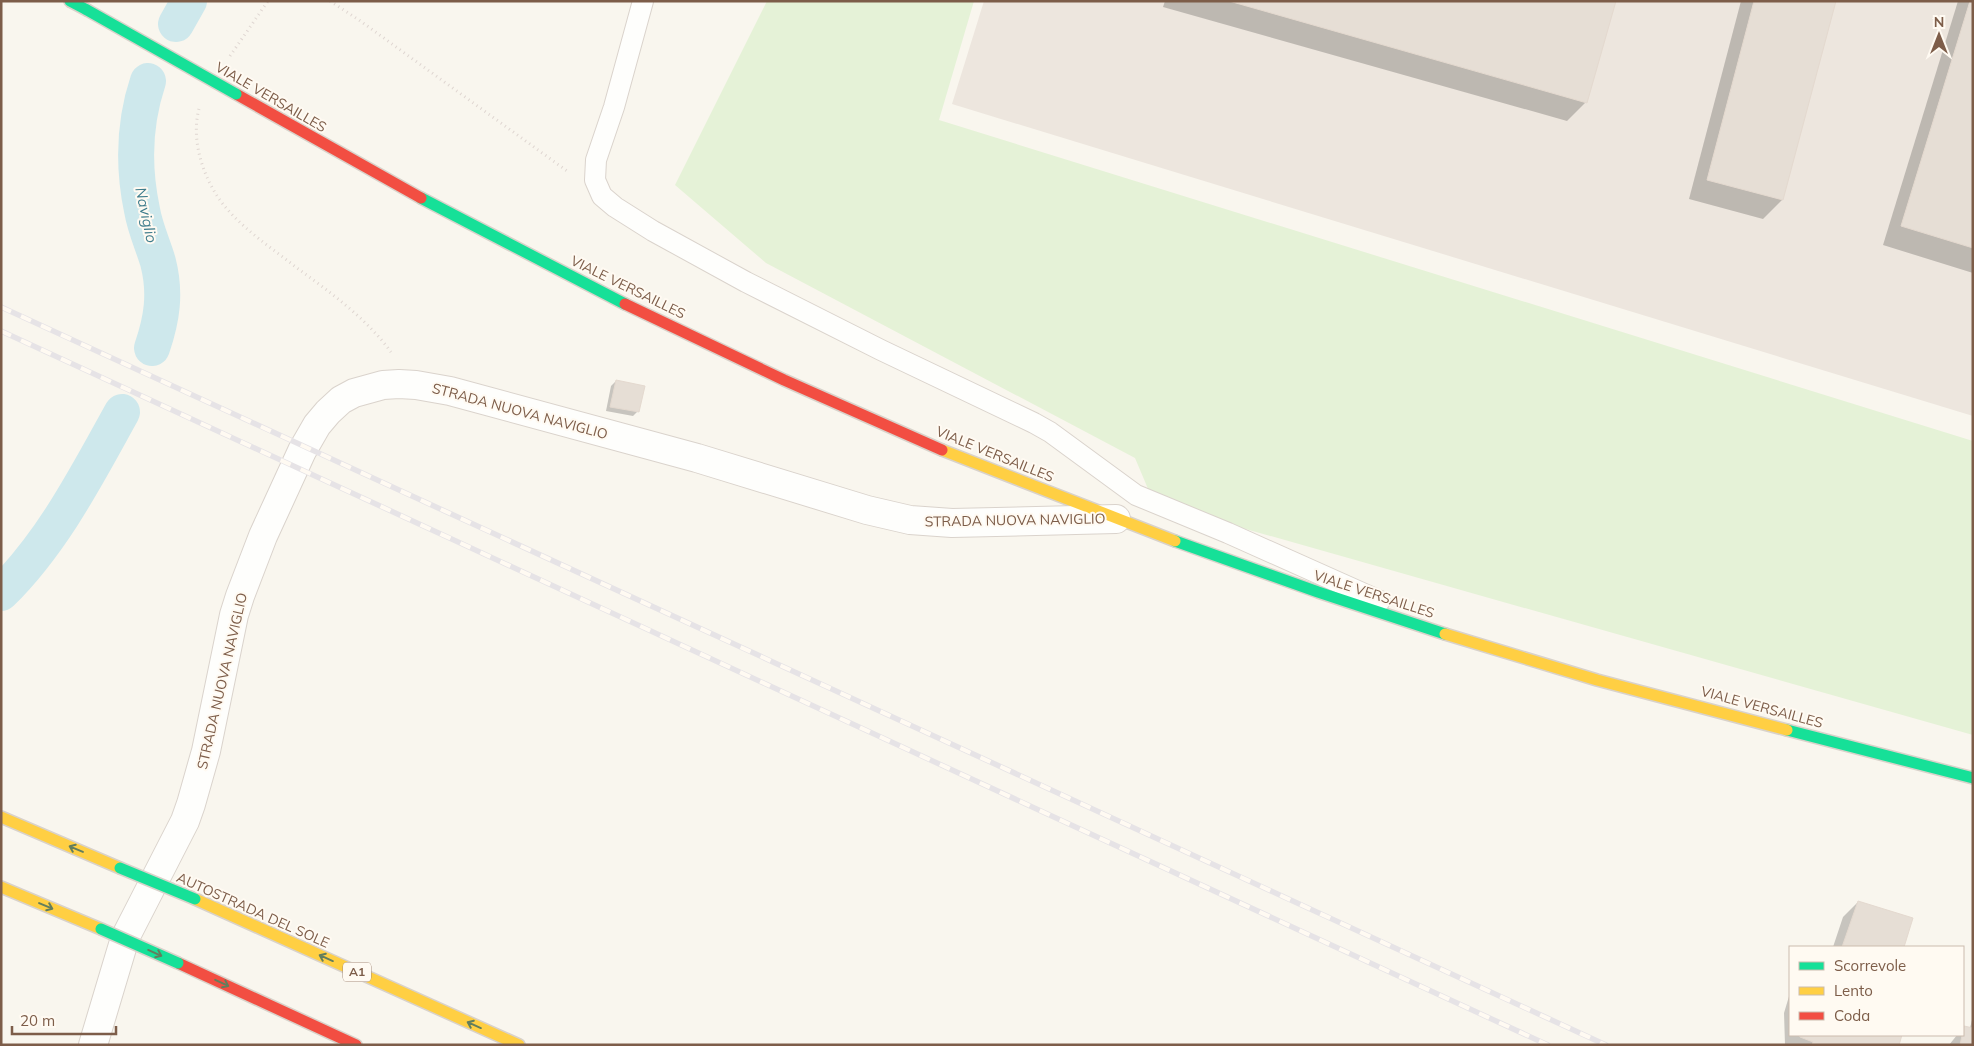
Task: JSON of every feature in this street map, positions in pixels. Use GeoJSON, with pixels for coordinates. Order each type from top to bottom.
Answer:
{"type":"FeatureCollection","features":[{"type":"Feature","properties":{"kind":"main road","name":"VIALE VERSAILLES"},"geometry":{"type":"LineString","coordinates":[[70,1],[360,165],[458,218],[618,300],[721,350],[899,431],[1028,484],[1264,573],[1473,643],[1640,690],[1973,778]]}},
{"type":"Feature","properties":{"kind":"main road","name":"AUTOSTRADA DEL SOLE"},"geometry":{"type":"LineString","coordinates":[[1,817],[195,900],[519,1045]]}},
{"type":"Feature","properties":{"kind":"main road"},"geometry":{"type":"LineString","coordinates":[[1,887],[178,963],[356,1045]]}},
{"type":"Feature","properties":{"kind":"street","name":"STRADA NUOVA NAVIGLIO"},"geometry":{"type":"LineString","coordinates":[[93,1045],[125,938],[185,821],[191,804],[206,751],[234,615],[247,575],[266,528],[302,451],[328,412],[341,400],[354,393],[383,385],[399,384],[432,387],[697,458],[867,510],[910,520],[952,523],[1117,518]]}},
{"type":"Feature","properties":{"kind":"street"},"geometry":{"type":"LineString","coordinates":[[1400,610],[1473,643]]}},
{"type":"Feature","properties":{"kind":"lane"},"geometry":{"type":"LineString","coordinates":[[643,1],[614,107],[596,160],[595,180],[597,188],[608,202],[652,231],[754,287],[1034,423],[1050,432],[1136,495],[1400,610]]}},
{"type":"Feature","properties":{"kind":"path"},"geometry":{"type":"LineString","coordinates":[[225,63],[268,1]]}},
{"type":"Feature","properties":{"kind":"path"},"geometry":{"type":"LineString","coordinates":[[330,1],[570,173]]}},
{"type":"Feature","properties":{"kind":"path"},"geometry":{"type":"LineString","coordinates":[[202,103],[196,122],[199,153],[214,191],[226,208],[256,237],[319,285],[370,329],[391,351],[397,367],[399,384]]}},
{"type":"Feature","properties":{"kind":"shaded area"},"geometry":{"type":"Polygon","coordinates":[[[984,1],[1973,1],[1973,416],[952,104],[984,1]]]}},
{"type":"Feature","properties":{"kind":"green space"},"geometry":{"type":"Polygon","coordinates":[[[767,1],[974,1],[939,120],[1973,441],[1973,735],[1154,503],[1135,458],[766,263],[675,185],[767,1]]]}},
{"type":"Feature","properties":{"kind":"building"},"geometry":{"type":"Polygon","coordinates":[[[1229,1],[1616,1],[1587,103],[1229,1]]]}},
{"type":"Feature","properties":{"kind":"building"},"geometry":{"type":"Polygon","coordinates":[[[1754,1],[1836,1],[1783,200],[1707,180],[1754,1]]]}},
{"type":"Feature","properties":{"kind":"building"},"geometry":{"type":"Polygon","coordinates":[[[1970,1],[1973,1],[1973,248],[1901,226],[1970,1]]]}},
{"type":"Feature","properties":{"kind":"building"},"geometry":{"type":"Polygon","coordinates":[[[616,380],[645,386],[639,412],[610,407],[616,380]]]}},
{"type":"Feature","properties":{"kind":"building"},"geometry":{"type":"Polygon","coordinates":[[[1858,901],[1913,918],[1904,946],[1842,946],[1858,901]]]}},
{"type":"Feature","properties":{"kind":"building"},"geometry":{"type":"Polygon","coordinates":[[[1964,1026],[1973,1028],[1973,1045],[1960,1045],[1962,1036],[1964,1036],[1964,1026]]]}},
{"type":"Feature","properties":{"kind":"building"},"geometry":{"type":"Polygon","coordinates":[[[1902,1036],[1899,1045],[1812,1045],[1813,1042],[1800,1037],[1902,1036]]]}},
{"type":"Feature","properties":{"kind":"waterway","name":"Naviglio"},"geometry":{"type":"LineString","coordinates":[[176,24],[189,1]]}},
{"type":"Feature","properties":{"kind":"waterway","name":"Naviglio"},"geometry":{"type":"LineString","coordinates":[[148,81],[140,113],[136,161],[143,217],[158,262],[162,284],[162,306],[152,348]]}},
{"type":"Feature","properties":{"kind":"waterway","name":"Naviglio"},"geometry":{"type":"LineString","coordinates":[[1,593],[20,573],[53,530],[82,484],[122,412]]}},
{"type":"Feature","properties":{"kind":"railway"},"geometry":{"type":"LineString","coordinates":[[1,307],[1606,1045]]}},
{"type":"Feature","properties":{"kind":"railway"},"geometry":{"type":"LineString","coordinates":[[1,331],[1548,1045]]}},
{"type":"Feature","properties":{"kind":"traffic: fast"},"geometry":{"type":"LineString","coordinates":[[70,1],[87,10]]}},
{"type":"Feature","properties":{"kind":"traffic: fast"},"geometry":{"type":"LineString","coordinates":[[87,10],[236,94]]}},
{"type":"Feature","properties":{"kind":"traffic: fast"},"geometry":{"type":"LineString","coordinates":[[421,198],[625,304]]}},
{"type":"Feature","properties":{"kind":"traffic: fast"},"geometry":{"type":"LineString","coordinates":[[1175,541],[1318,592],[1445,634]]}},
{"type":"Feature","properties":{"kind":"traffic: fast"},"geometry":{"type":"LineString","coordinates":[[1787,730],[1973,778]]}},
{"type":"Feature","properties":{"kind":"traffic: fast"},"geometry":{"type":"LineString","coordinates":[[120,868],[195,899]]}},
{"type":"Feature","properties":{"kind":"traffic: fast"},"geometry":{"type":"LineString","coordinates":[[101,929],[178,963]]}},
{"type":"Feature","properties":{"kind":"traffic: slow"},"geometry":{"type":"LineString","coordinates":[[942,450],[1175,541]]}},
{"type":"Feature","properties":{"kind":"traffic: slow"},"geometry":{"type":"LineString","coordinates":[[1445,634],[1597,680],[1787,730]]}},
{"type":"Feature","properties":{"kind":"traffic: slow"},"geometry":{"type":"LineString","coordinates":[[1,817],[120,868]]}},
{"type":"Feature","properties":{"kind":"traffic: slow"},"geometry":{"type":"LineString","coordinates":[[1,887],[101,929]]}},
{"type":"Feature","properties":{"kind":"traffic: slow"},"geometry":{"type":"LineString","coordinates":[[195,899],[519,1045]]}},
{"type":"Feature","properties":{"kind":"traffic: jam"},"geometry":{"type":"LineString","coordinates":[[236,94],[421,198]]}},
{"type":"Feature","properties":{"kind":"traffic: jam"},"geometry":{"type":"LineString","coordinates":[[625,304],[784,380],[942,450]]}},
{"type":"Feature","properties":{"kind":"traffic: jam"},"geometry":{"type":"LineString","coordinates":[[178,963],[356,1045]]}}]}
